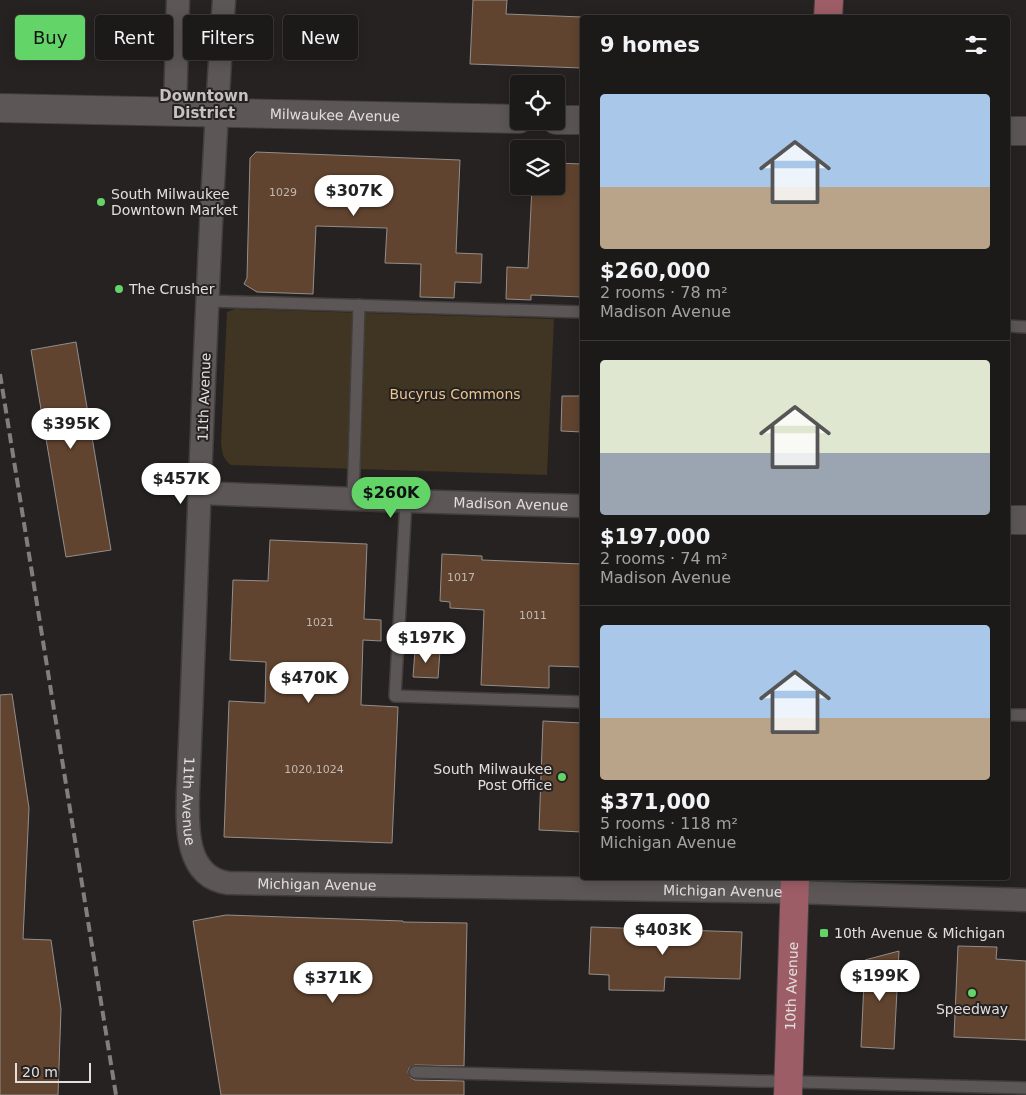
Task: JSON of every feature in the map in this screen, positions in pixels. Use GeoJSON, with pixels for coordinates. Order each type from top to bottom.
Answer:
{"type":"FeatureCollection","features":[{"type":"Feature","properties":{"kind":"main road"},"geometry":{"type":"LineString","coordinates":[[828,15],[829,0]]}},
{"type":"Feature","properties":{"kind":"main road","name":"10th Avenue"},"geometry":{"type":"LineString","coordinates":[[789,1088],[795,885]]}},
{"type":"Feature","properties":{"kind":"street"},"geometry":{"type":"LineString","coordinates":[[175,111],[178,0]]}},
{"type":"Feature","properties":{"kind":"street","name":"11th Avenue"},"geometry":{"type":"LineString","coordinates":[[211,877],[198,865],[191,844],[188,827],[188,792],[208,301],[224,0]]}},
{"type":"Feature","properties":{"kind":"street","name":"Milwaukee Avenue"},"geometry":{"type":"LineString","coordinates":[[0,108],[510,119]]}},
{"type":"Feature","properties":{"kind":"street"},"geometry":{"type":"LineString","coordinates":[[565,120],[580,120]]}},
{"type":"Feature","properties":{"kind":"street"},"geometry":{"type":"LineString","coordinates":[[1010,131],[1026,131]]}},
{"type":"Feature","properties":{"kind":"street","name":"Madison Avenue"},"geometry":{"type":"LineString","coordinates":[[200,493],[580,506]]}},
{"type":"Feature","properties":{"kind":"street"},"geometry":{"type":"LineString","coordinates":[[1010,520],[1026,520]]}},
{"type":"Feature","properties":{"kind":"street","name":"Michigan Avenue"},"geometry":{"type":"LineString","coordinates":[[211,877],[220,882],[228,883],[795,885],[1026,900]]}},
{"type":"Feature","properties":{"kind":"lane"},"geometry":{"type":"LineString","coordinates":[[208,301],[580,312]]}},
{"type":"Feature","properties":{"kind":"lane"},"geometry":{"type":"LineString","coordinates":[[353,499],[359,305]]}},
{"type":"Feature","properties":{"kind":"lane"},"geometry":{"type":"LineString","coordinates":[[1010,326],[1026,327]]}},
{"type":"Feature","properties":{"kind":"lane"},"geometry":{"type":"LineString","coordinates":[[406,501],[395,696],[580,702]]}},
{"type":"Feature","properties":{"kind":"lane"},"geometry":{"type":"LineString","coordinates":[[1010,715],[1026,715]]}},
{"type":"Feature","properties":{"kind":"lane"},"geometry":{"type":"LineString","coordinates":[[415,1072],[789,1088],[1026,1088]]}},
{"type":"Feature","properties":{"kind":"green space","name":"Bucyrus Commons"},"geometry":{"type":"Polygon","coordinates":[[[235,309],[554,319],[547,475],[231,465],[223,456],[221,443],[227,312],[235,309]]]}},
{"type":"Feature","properties":{"kind":"building"},"geometry":{"type":"Polygon","coordinates":[[[473,0],[507,0],[506,14],[580,17],[580,68],[470,64],[473,0]]]}},
{"type":"Feature","properties":{"kind":"building"},"geometry":{"type":"Polygon","coordinates":[[[256,152],[460,160],[456,253],[482,254],[481,283],[455,282],[454,298],[420,297],[421,264],[385,263],[387,228],[316,226],[313,294],[257,292],[244,284],[247,278],[250,158],[256,152]]]}},
{"type":"Feature","properties":{"kind":"building"},"geometry":{"type":"Polygon","coordinates":[[[565,163],[580,164],[580,297],[531,295],[531,300],[506,299],[507,267],[528,268],[532,195],[565,195],[565,163]]]}},
{"type":"Feature","properties":{"kind":"building"},"geometry":{"type":"Polygon","coordinates":[[[76,342],[111,550],[66,557],[31,350],[76,342]]]}},
{"type":"Feature","properties":{"kind":"building"},"geometry":{"type":"Polygon","coordinates":[[[562,396],[580,396],[580,432],[561,431],[562,396]]]}},
{"type":"Feature","properties":{"kind":"building"},"geometry":{"type":"Polygon","coordinates":[[[270,540],[367,544],[364,619],[381,620],[381,641],[363,640],[361,705],[398,707],[392,843],[224,837],[229,701],[265,703],[266,662],[230,660],[233,580],[268,581],[270,540]]]}},
{"type":"Feature","properties":{"kind":"building"},"geometry":{"type":"Polygon","coordinates":[[[442,554],[482,556],[482,560],[580,564],[580,667],[549,666],[549,688],[481,685],[484,610],[450,608],[450,602],[440,601],[442,554]]]}},
{"type":"Feature","properties":{"kind":"building"},"geometry":{"type":"Polygon","coordinates":[[[415,650],[440,651],[438,678],[413,677],[415,650]]]}},
{"type":"Feature","properties":{"kind":"building"},"geometry":{"type":"Polygon","coordinates":[[[12,694],[29,808],[23,939],[51,940],[61,1009],[58,1095],[0,1095],[0,695],[12,694]]]}},
{"type":"Feature","properties":{"kind":"building","name":"South Milwaukee Post Office"},"geometry":{"type":"Polygon","coordinates":[[[543,721],[580,723],[580,832],[539,830],[543,721]]]}},
{"type":"Feature","properties":{"kind":"building"},"geometry":{"type":"Polygon","coordinates":[[[226,915],[467,923],[464,1066],[415,1065],[409,1068],[408,1072],[411,1078],[415,1080],[464,1081],[464,1095],[221,1095],[193,921],[226,915]]]}},
{"type":"Feature","properties":{"kind":"building"},"geometry":{"type":"Polygon","coordinates":[[[591,927],[742,932],[740,979],[665,977],[664,991],[609,990],[609,975],[589,974],[591,927]]]}},
{"type":"Feature","properties":{"kind":"building"},"geometry":{"type":"Polygon","coordinates":[[[958,946],[997,947],[996,959],[1026,961],[1026,1040],[954,1037],[958,946]]]}},
{"type":"Feature","properties":{"kind":"building"},"geometry":{"type":"Polygon","coordinates":[[[899,951],[894,1049],[861,1047],[865,960],[899,951]]]}},
{"type":"Feature","properties":{"kind":"railway"},"geometry":{"type":"LineString","coordinates":[[0,374],[116,1095]]}},
{"type":"Feature","properties":{"kind":"place","name":"South Milwaukee Downtown Market"},"geometry":{"type":"Point","coordinates":[101,202]}},
{"type":"Feature","properties":{"kind":"place","name":"The Crusher"},"geometry":{"type":"Point","coordinates":[119,289]}},
{"type":"Feature","properties":{"kind":"place","name":"South Milwaukee Post Office"},"geometry":{"type":"Point","coordinates":[562,777]}},
{"type":"Feature","properties":{"kind":"place","name":"10th Avenue & Michigan"},"geometry":{"type":"Point","coordinates":[824,933]}},
{"type":"Feature","properties":{"kind":"place","name":"Speedway"},"geometry":{"type":"Point","coordinates":[972,993]}},
{"type":"Feature","properties":{"kind":"district","name":"Downtown District"},"geometry":{"type":"Point","coordinates":[204,104]}}]}
